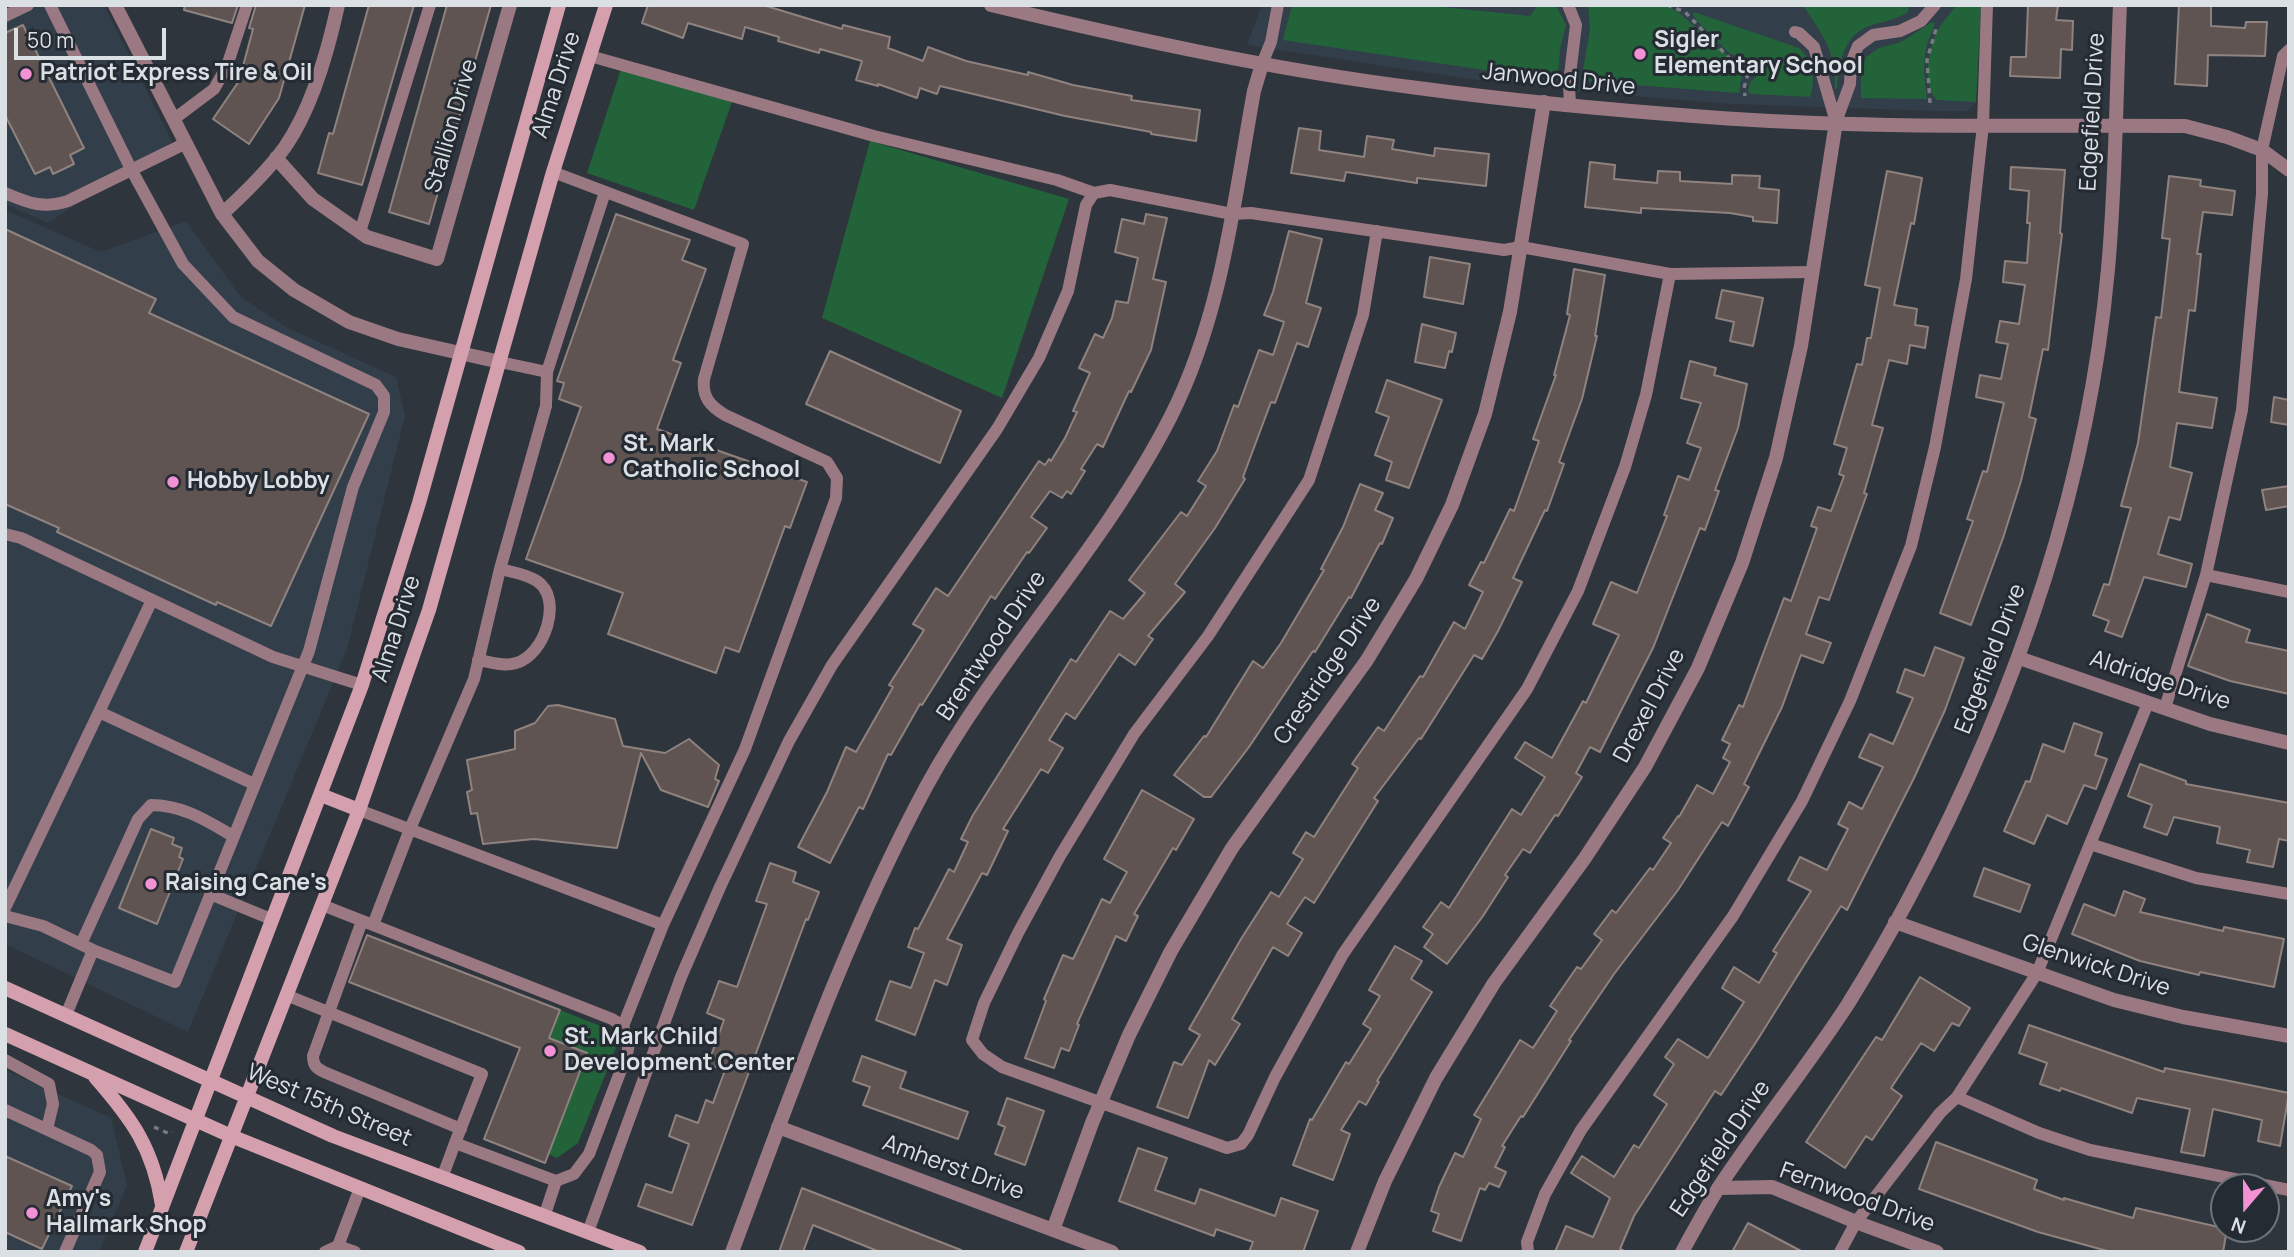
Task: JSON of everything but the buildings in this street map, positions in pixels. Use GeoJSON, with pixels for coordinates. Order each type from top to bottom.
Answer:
{"type":"FeatureCollection","features":[{"type":"Feature","properties":{"kind":"main road","name":"Alma Drive"},"geometry":{"type":"LineString","coordinates":[[145,1252],[362,685],[419,503],[559,5]]}},
{"type":"Feature","properties":{"kind":"main road","name":"Alma Drive"},"geometry":{"type":"LineString","coordinates":[[186,1252],[359,810],[429,610],[553,172],[606,5]]}},
{"type":"Feature","properties":{"kind":"main road"},"geometry":{"type":"LineString","coordinates":[[321,795],[359,810]]}},
{"type":"Feature","properties":{"kind":"main road","name":"West 15th Street"},"geometry":{"type":"LineString","coordinates":[[5,988],[333,1136],[640,1252]]}},
{"type":"Feature","properties":{"kind":"main road"},"geometry":{"type":"LineString","coordinates":[[5,1034],[231,1136],[511,1250]]}},
{"type":"Feature","properties":{"kind":"main road"},"geometry":{"type":"LineString","coordinates":[[92,1073],[140,1133],[156,1176],[162,1207]]}},
{"type":"Feature","properties":{"kind":"street"},"geometry":{"type":"LineString","coordinates":[[115,5],[222,214],[258,261],[294,290],[349,322],[398,339],[500,362]]}},
{"type":"Feature","properties":{"kind":"street"},"geometry":{"type":"LineString","coordinates":[[222,214],[254,184],[286,145],[306,105],[329,46],[338,5]]}},
{"type":"Feature","properties":{"kind":"street","name":"Stallion Drive"},"geometry":{"type":"LineString","coordinates":[[360,232],[367,237],[437,259],[510,5]]}},
{"type":"Feature","properties":{"kind":"street","name":"Janwood Drive"},"geometry":{"type":"LineString","coordinates":[[990,5],[1103,32],[1262,64],[1417,88],[1570,105],[1710,118],[1983,125],[2185,126],[2263,150],[2289,170]]}},
{"type":"Feature","properties":{"kind":"street","name":"Edgefield Drive"},"geometry":{"type":"LineString","coordinates":[[1682,1252],[1719,1188],[1848,1004],[1895,922],[1966,785],[2019,658],[2068,499],[2091,393],[2108,270],[2120,5]]}},
{"type":"Feature","properties":{"kind":"street","name":"Brentwood Drive"},"geometry":{"type":"LineString","coordinates":[[732,1252],[829,992],[875,886],[928,785],[988,686],[1132,487],[1172,414],[1199,349],[1222,270],[1254,91],[1262,64]]}},
{"type":"Feature","properties":{"kind":"street","name":"Crestridge Drive"},"geometry":{"type":"LineString","coordinates":[[1053,1230],[1129,1035],[1171,951],[1232,848],[1367,660],[1416,579],[1452,505],[1485,414],[1510,312],[1544,102]]}},
{"type":"Feature","properties":{"kind":"street","name":"Drexel Drive"},"geometry":{"type":"LineString","coordinates":[[1357,1252],[1385,1181],[1436,1078],[1494,983],[1586,858],[1645,767],[1698,668],[1742,564],[1776,458],[1801,346],[1836,122]]}},
{"type":"Feature","properties":{"kind":"street"},"geometry":{"type":"LineString","coordinates":[[276,158],[313,199],[360,232]]}},
{"type":"Feature","properties":{"kind":"street","name":"Aldridge Drive"},"geometry":{"type":"LineString","coordinates":[[2019,658],[2210,724],[2289,743]]}},
{"type":"Feature","properties":{"kind":"street","name":"Glenwick Drive"},"geometry":{"type":"LineString","coordinates":[[1895,922],[2114,1000],[2183,1017],[2289,1036]]}},
{"type":"Feature","properties":{"kind":"street","name":"Amherst Drive"},"geometry":{"type":"LineString","coordinates":[[778,1127],[1112,1252]]}},
{"type":"Feature","properties":{"kind":"street","name":"Fernwood Drive"},"geometry":{"type":"LineString","coordinates":[[1719,1188],[1772,1187],[1937,1252]]}},
{"type":"Feature","properties":{"kind":"lane"},"geometry":{"type":"LineString","coordinates":[[5,16],[27,5]]}},
{"type":"Feature","properties":{"kind":"lane"},"geometry":{"type":"LineString","coordinates":[[5,916],[43,926],[93,950],[175,982],[303,667],[353,486],[384,412],[384,396],[376,385],[226,312],[183,264],[131,169],[50,5]]}},
{"type":"Feature","properties":{"kind":"lane"},"geometry":{"type":"LineString","coordinates":[[174,119],[214,89],[227,66],[247,5]]}},
{"type":"Feature","properties":{"kind":"lane"},"geometry":{"type":"LineString","coordinates":[[360,232],[429,5]]}},
{"type":"Feature","properties":{"kind":"lane"},"geometry":{"type":"LineString","coordinates":[[1262,64],[1271,42],[1278,5]]}},
{"type":"Feature","properties":{"kind":"lane"},"geometry":{"type":"LineString","coordinates":[[1569,5],[1576,25],[1569,83],[1570,105]]}},
{"type":"Feature","properties":{"kind":"lane"},"geometry":{"type":"LineString","coordinates":[[1836,122],[1850,84],[1851,63],[1858,46],[1873,35],[1900,31],[1921,21],[1935,5]]}},
{"type":"Feature","properties":{"kind":"lane"},"geometry":{"type":"LineString","coordinates":[[1528,1252],[1527,1242],[1545,1194],[1581,1130],[1732,916],[1802,802],[1850,701],[1911,546],[1935,447],[1966,279],[1983,125],[1987,5]]}},
{"type":"Feature","properties":{"kind":"lane"},"geometry":{"type":"LineString","coordinates":[[1795,32],[1800,33],[1814,47],[1836,122]]}},
{"type":"Feature","properties":{"kind":"lane"},"geometry":{"type":"LineString","coordinates":[[2165,708],[2206,575],[2242,410],[2262,194],[2263,150],[2283,56],[2289,50]]}},
{"type":"Feature","properties":{"kind":"lane"},"geometry":{"type":"LineString","coordinates":[[590,56],[874,136],[1057,180],[1094,193],[1111,190],[1232,214],[1251,213],[1504,250],[1521,247],[1671,274],[1812,272]]}},
{"type":"Feature","properties":{"kind":"lane"},"geometry":{"type":"LineString","coordinates":[[5,193],[39,206],[54,205],[68,201],[184,144]]}},
{"type":"Feature","properties":{"kind":"lane"},"geometry":{"type":"LineString","coordinates":[[455,1143],[556,1181],[574,1174],[589,1154],[627,1054],[629,1044],[623,1026],[663,925],[745,749],[838,489],[834,470],[827,462],[725,415],[706,400],[704,379],[743,244],[553,172]]}},
{"type":"Feature","properties":{"kind":"lane"},"geometry":{"type":"LineString","coordinates":[[461,1129],[316,1069],[313,1056],[367,923],[474,678],[500,569],[546,406],[547,372],[606,192]]}},
{"type":"Feature","properties":{"kind":"lane"},"geometry":{"type":"LineString","coordinates":[[588,1232],[681,977],[789,741],[832,665],[997,429],[1039,359],[1068,291],[1086,205],[1094,193]]}},
{"type":"Feature","properties":{"kind":"lane"},"geometry":{"type":"LineString","coordinates":[[1377,231],[1363,315],[1309,480],[1208,636],[1135,734],[1060,856],[1018,933],[990,992],[972,1040],[983,1054],[1002,1067],[1227,1148],[1241,1144],[1248,1135],[1275,1077],[1343,954],[1527,689],[1578,591],[1629,455],[1646,395],[1671,274]]}},
{"type":"Feature","properties":{"kind":"lane"},"geometry":{"type":"LineString","coordinates":[[500,362],[547,372]]}},
{"type":"Feature","properties":{"kind":"lane"},"geometry":{"type":"LineString","coordinates":[[5,534],[20,538],[273,657],[362,685]]}},
{"type":"Feature","properties":{"kind":"lane"},"geometry":{"type":"LineString","coordinates":[[478,660],[504,665],[529,657],[537,648],[547,622],[549,602],[546,590],[539,582],[500,569]]}},
{"type":"Feature","properties":{"kind":"lane"},"geometry":{"type":"LineString","coordinates":[[2206,575],[2289,592]]}},
{"type":"Feature","properties":{"kind":"lane"},"geometry":{"type":"LineString","coordinates":[[5,908],[152,600]]}},
{"type":"Feature","properties":{"kind":"lane"},"geometry":{"type":"LineString","coordinates":[[1840,1252],[1856,1222],[1940,1113],[1957,1097],[2038,973],[2148,703]]}},
{"type":"Feature","properties":{"kind":"lane"},"geometry":{"type":"LineString","coordinates":[[99,712],[254,784]]}},
{"type":"Feature","properties":{"kind":"lane"},"geometry":{"type":"LineString","coordinates":[[81,944],[138,819],[151,805],[171,805],[200,817],[233,836]]}},
{"type":"Feature","properties":{"kind":"lane"},"geometry":{"type":"LineString","coordinates":[[359,810],[663,925]]}},
{"type":"Feature","properties":{"kind":"lane"},"geometry":{"type":"LineString","coordinates":[[2090,844],[2196,878],[2289,894]]}},
{"type":"Feature","properties":{"kind":"lane"},"geometry":{"type":"LineString","coordinates":[[210,894],[271,919]]}},
{"type":"Feature","properties":{"kind":"lane"},"geometry":{"type":"LineString","coordinates":[[321,905],[599,1014],[623,1026]]}},
{"type":"Feature","properties":{"kind":"lane"},"geometry":{"type":"LineString","coordinates":[[66,1015],[93,950]]}},
{"type":"Feature","properties":{"kind":"lane"},"geometry":{"type":"LineString","coordinates":[[286,995],[482,1074],[442,1178]]}},
{"type":"Feature","properties":{"kind":"lane"},"geometry":{"type":"LineString","coordinates":[[5,1060],[49,1084],[53,1104],[47,1129]]}},
{"type":"Feature","properties":{"kind":"lane"},"geometry":{"type":"LineString","coordinates":[[1957,1097],[2019,1125],[2090,1150],[2289,1190]]}},
{"type":"Feature","properties":{"kind":"lane"},"geometry":{"type":"LineString","coordinates":[[5,1110],[97,1154],[100,1163],[97,1178],[65,1252]]}},
{"type":"Feature","properties":{"kind":"lane"},"geometry":{"type":"LineString","coordinates":[[545,1214],[556,1181]]}},
{"type":"Feature","properties":{"kind":"lane"},"geometry":{"type":"LineString","coordinates":[[338,1246],[360,1188]]}},
{"type":"Feature","properties":{"kind":"lane"},"geometry":{"type":"LineString","coordinates":[[325,1252],[338,1246],[355,1252]]}},
{"type":"Feature","properties":{"kind":"path"},"geometry":{"type":"LineString","coordinates":[[1667,5],[1685,12],[1732,61],[1749,70],[1744,88],[1745,96]]}},
{"type":"Feature","properties":{"kind":"path"},"geometry":{"type":"LineString","coordinates":[[1930,103],[1927,60],[1938,24]]}},
{"type":"Feature","properties":{"kind":"path"},"geometry":{"type":"LineString","coordinates":[[148,1129],[151,1126],[170,1134],[173,1130]]}},
{"type":"Feature","properties":{"kind":"shaded area"},"geometry":{"type":"Polygon","coordinates":[[[5,5],[104,5],[172,142],[48,223],[5,204],[5,5]]]}},
{"type":"Feature","properties":{"kind":"shaded area","name":"Sigler Elementary School"},"geometry":{"type":"Polygon","coordinates":[[[1262,5],[1981,5],[1976,103],[1967,111],[1731,104],[1469,79],[1247,45],[1262,5]]]}},
{"type":"Feature","properties":{"kind":"shaded area"},"geometry":{"type":"Polygon","coordinates":[[[5,210],[101,252],[186,221],[241,297],[288,328],[396,377],[405,416],[347,649],[188,1032],[5,944],[5,210]]]}},
{"type":"Feature","properties":{"kind":"shaded area"},"geometry":{"type":"Polygon","coordinates":[[[5,1070],[111,1118],[127,1185],[99,1252],[5,1252],[5,1070]]]}},
{"type":"Feature","properties":{"kind":"green space"},"geometry":{"type":"Polygon","coordinates":[[[1292,5],[1424,5],[1530,16],[1538,5],[1556,5],[1566,25],[1560,49],[1558,77],[1484,70],[1283,40],[1292,5]]]}},
{"type":"Feature","properties":{"kind":"green space"},"geometry":{"type":"Polygon","coordinates":[[[1588,5],[1662,5],[1677,11],[1743,69],[1739,93],[1581,81],[1590,30],[1588,5]]]}},
{"type":"Feature","properties":{"kind":"green space"},"geometry":{"type":"Polygon","coordinates":[[[1799,5],[1909,5],[1908,12],[1904,15],[1862,29],[1855,35],[1844,51],[1835,89],[1835,75],[1828,46],[1805,8],[1799,5]]]}},
{"type":"Feature","properties":{"kind":"green space"},"geometry":{"type":"Polygon","coordinates":[[[1956,5],[1981,5],[1976,102],[1937,100],[1929,86],[1928,68],[1933,41],[1956,5]]]}},
{"type":"Feature","properties":{"kind":"green space"},"geometry":{"type":"Polygon","coordinates":[[[1694,12],[1799,48],[1812,71],[1810,97],[1751,94],[1748,91],[1751,81],[1758,75],[1756,66],[1729,53],[1697,21],[1694,12]]]}},
{"type":"Feature","properties":{"kind":"green space"},"geometry":{"type":"Polygon","coordinates":[[[1932,22],[1935,23],[1927,45],[1924,72],[1927,99],[1861,98],[1861,74],[1866,57],[1879,48],[1901,42],[1932,22]]]}},
{"type":"Feature","properties":{"kind":"green space"},"geometry":{"type":"Polygon","coordinates":[[[622,66],[733,99],[694,210],[587,173],[622,66]]]}},
{"type":"Feature","properties":{"kind":"green space"},"geometry":{"type":"Polygon","coordinates":[[[870,141],[1069,199],[1002,398],[822,318],[870,141]]]}},
{"type":"Feature","properties":{"kind":"green space"},"geometry":{"type":"Polygon","coordinates":[[[560,1010],[608,1029],[616,1048],[578,1143],[557,1158],[548,1154],[587,1054],[549,1038],[560,1010]]]}},
{"type":"Feature","properties":{"kind":"place","name":"Sigler Elementary School"},"geometry":{"type":"Point","coordinates":[1640,54]}},
{"type":"Feature","properties":{"kind":"place","name":"Patriot Express Tire & Oil"},"geometry":{"type":"Point","coordinates":[26,74]}},
{"type":"Feature","properties":{"kind":"place","name":"St. Mark Catholic School"},"geometry":{"type":"Point","coordinates":[609,458]}},
{"type":"Feature","properties":{"kind":"place","name":"Hobby Lobby"},"geometry":{"type":"Point","coordinates":[173,482]}},
{"type":"Feature","properties":{"kind":"place","name":"Raising Cane's"},"geometry":{"type":"Point","coordinates":[151,884]}},
{"type":"Feature","properties":{"kind":"place","name":"St. Mark Child Development Center"},"geometry":{"type":"Point","coordinates":[550,1051]}},
{"type":"Feature","properties":{"kind":"place","name":"Amy's Hallmark Shop"},"geometry":{"type":"Point","coordinates":[32,1213]}}]}
